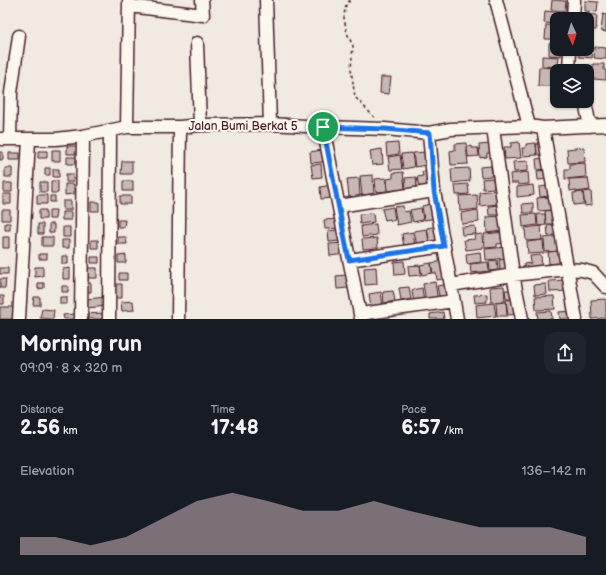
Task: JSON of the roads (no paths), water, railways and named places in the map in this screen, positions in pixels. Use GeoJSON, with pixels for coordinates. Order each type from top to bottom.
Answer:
{"type":"FeatureCollection","features":[{"type":"Feature","properties":{"kind":"street"},"geometry":{"type":"LineString","coordinates":[[127,127],[129,3],[202,15],[202,0]]}},
{"type":"Feature","properties":{"kind":"street"},"geometry":{"type":"LineString","coordinates":[[266,0],[270,124]]}},
{"type":"Feature","properties":{"kind":"street"},"geometry":{"type":"LineString","coordinates":[[496,0],[529,126]]}},
{"type":"Feature","properties":{"kind":"street"},"geometry":{"type":"LineString","coordinates":[[573,12],[574,0]]}},
{"type":"Feature","properties":{"kind":"street"},"geometry":{"type":"LineString","coordinates":[[5,139],[19,36]]}},
{"type":"Feature","properties":{"kind":"street"},"geometry":{"type":"LineString","coordinates":[[196,43],[200,125]]}},
{"type":"Feature","properties":{"kind":"street"},"geometry":{"type":"LineString","coordinates":[[586,108],[590,126]]}},
{"type":"Feature","properties":{"kind":"street","name":"Jalan Bumi Berkat 5"},"geometry":{"type":"LineString","coordinates":[[5,139],[56,139],[83,136],[127,127],[180,127],[200,125],[270,124],[385,129],[430,133],[451,129],[529,126],[543,128],[606,125]]}},
{"type":"Feature","properties":{"kind":"street"},"geometry":{"type":"LineString","coordinates":[[178,319],[180,127]]}},
{"type":"Feature","properties":{"kind":"street"},"geometry":{"type":"LineString","coordinates":[[323,127],[360,316],[454,301]]}},
{"type":"Feature","properties":{"kind":"street"},"geometry":{"type":"LineString","coordinates":[[493,128],[513,275],[522,319]]}},
{"type":"Feature","properties":{"kind":"street"},"geometry":{"type":"LineString","coordinates":[[543,128],[576,319]]}},
{"type":"Feature","properties":{"kind":"street"},"geometry":{"type":"LineString","coordinates":[[109,319],[110,131]]}},
{"type":"Feature","properties":{"kind":"street"},"geometry":{"type":"LineString","coordinates":[[430,133],[434,191],[457,319]]}},
{"type":"Feature","properties":{"kind":"street"},"geometry":{"type":"LineString","coordinates":[[81,319],[83,136]]}},
{"type":"Feature","properties":{"kind":"street"},"geometry":{"type":"LineString","coordinates":[[19,319],[29,140]]}},
{"type":"Feature","properties":{"kind":"street"},"geometry":{"type":"LineString","coordinates":[[339,206],[434,191]]}},
{"type":"Feature","properties":{"kind":"street"},"geometry":{"type":"LineString","coordinates":[[349,260],[444,246]]}},
{"type":"Feature","properties":{"kind":"street"},"geometry":{"type":"LineString","coordinates":[[451,285],[513,275],[568,269],[593,272],[606,287]]}}]}
